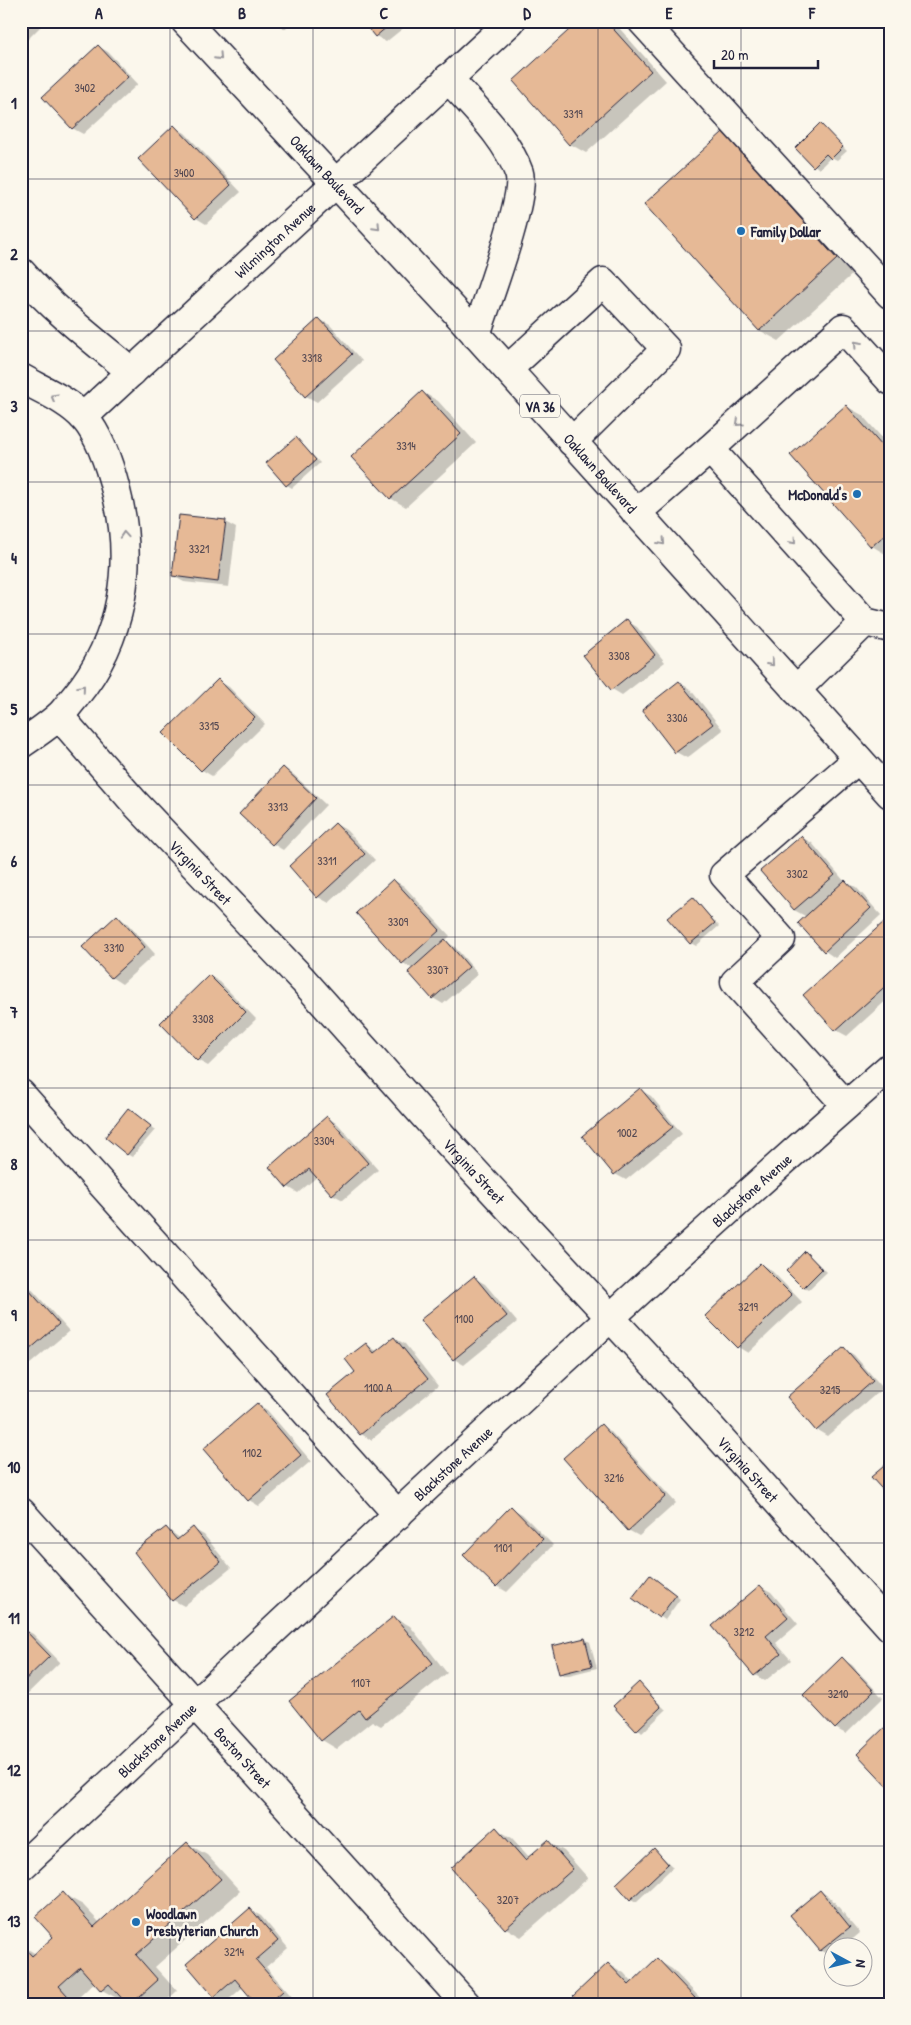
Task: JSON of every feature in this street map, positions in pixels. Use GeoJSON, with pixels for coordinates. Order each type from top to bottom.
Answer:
{"type":"FeatureCollection","features":[{"type":"Feature","properties":{"kind":"main road","name":"Oaklawn Boulevard"},"geometry":{"type":"LineString","coordinates":[[186,21],[508,369],[890,794]]}},
{"type":"Feature","properties":{"kind":"main road","name":"Wilmington Avenue"},"geometry":{"type":"LineString","coordinates":[[83,417],[511,21]]}},
{"type":"Feature","properties":{"kind":"main road"},"geometry":{"type":"LineString","coordinates":[[642,21],[890,294]]}},
{"type":"Feature","properties":{"kind":"main road"},"geometry":{"type":"LineString","coordinates":[[448,78],[503,142],[520,174],[515,216],[476,335]]}},
{"type":"Feature","properties":{"kind":"main road"},"geometry":{"type":"LineString","coordinates":[[21,272],[36,290],[132,372]]}},
{"type":"Feature","properties":{"kind":"main road"},"geometry":{"type":"LineString","coordinates":[[508,369],[603,282],[666,349],[572,442]]}},
{"type":"Feature","properties":{"kind":"main road"},"geometry":{"type":"LineString","coordinates":[[636,513],[710,449],[843,328],[890,380]]}},
{"type":"Feature","properties":{"kind":"main road"},"geometry":{"type":"LineString","coordinates":[[21,378],[68,404],[92,428],[111,470],[122,514],[125,560],[122,597],[111,638],[92,676],[59,716],[21,744]]}},
{"type":"Feature","properties":{"kind":"main road"},"geometry":{"type":"LineString","coordinates":[[710,449],[877,625],[796,690]]}},
{"type":"Feature","properties":{"kind":"main road","name":"Virginia Street"},"geometry":{"type":"LineString","coordinates":[[59,716],[134,802],[303,980],[452,1147],[611,1318],[890,1627]]}},
{"type":"Feature","properties":{"kind":"main road"},"geometry":{"type":"LineString","coordinates":[[846,1105],[735,982],[781,939],[724,875],[858,759]]}},
{"type":"Feature","properties":{"kind":"main road","name":"Blackstone Avenue"},"geometry":{"type":"LineString","coordinates":[[21,1867],[611,1318],[890,1067]]}},
{"type":"Feature","properties":{"kind":"main road"},"geometry":{"type":"LineString","coordinates":[[21,1094],[398,1515]]}},
{"type":"Feature","properties":{"kind":"main road","name":"Boston Street"},"geometry":{"type":"LineString","coordinates":[[21,1512],[466,2004]]}},
{"type":"Feature","properties":{"kind":"building"},"geometry":{"type":"Polygon","coordinates":[[[362,21],[394,21],[375,37],[362,21]]]}},
{"type":"Feature","properties":{"kind":"building"},"geometry":{"type":"Polygon","coordinates":[[[579,21],[606,21],[651,71],[569,145],[513,81],[579,21]]]}},
{"type":"Feature","properties":{"kind":"building"},"geometry":{"type":"Polygon","coordinates":[[[98,45],[128,77],[72,129],[42,97],[98,45]]]}},
{"type":"Feature","properties":{"kind":"building"},"geometry":{"type":"Polygon","coordinates":[[[820,123],[843,147],[831,159],[826,154],[813,167],[795,148],[820,123]]]}},
{"type":"Feature","properties":{"kind":"building"},"geometry":{"type":"Polygon","coordinates":[[[174,125],[231,185],[195,219],[138,159],[174,125]]]}},
{"type":"Feature","properties":{"kind":"building","name":"Family Dollar"},"geometry":{"type":"Polygon","coordinates":[[[723,132],[837,259],[759,331],[644,204],[723,132]]]}},
{"type":"Feature","properties":{"kind":"building"},"geometry":{"type":"Polygon","coordinates":[[[319,318],[352,354],[305,397],[273,360],[319,318]]]}},
{"type":"Feature","properties":{"kind":"building"},"geometry":{"type":"Polygon","coordinates":[[[422,391],[461,434],[390,499],[351,457],[422,391]]]}},
{"type":"Feature","properties":{"kind":"building","name":"McDonald's"},"geometry":{"type":"Polygon","coordinates":[[[846,405],[890,455],[890,535],[888,532],[871,547],[790,455],[846,405]]]}},
{"type":"Feature","properties":{"kind":"building"},"geometry":{"type":"Polygon","coordinates":[[[296,437],[316,460],[286,486],[266,463],[296,437]]]}},
{"type":"Feature","properties":{"kind":"building"},"geometry":{"type":"Polygon","coordinates":[[[179,515],[226,520],[218,582],[172,576],[179,515]]]}},
{"type":"Feature","properties":{"kind":"building"},"geometry":{"type":"Polygon","coordinates":[[[627,619],[655,655],[611,690],[583,655],[627,619]]]}},
{"type":"Feature","properties":{"kind":"building"},"geometry":{"type":"Polygon","coordinates":[[[218,679],[255,717],[201,771],[163,733],[218,679]]]}},
{"type":"Feature","properties":{"kind":"building"},"geometry":{"type":"Polygon","coordinates":[[[679,681],[713,724],[675,753],[642,710],[679,681]]]}},
{"type":"Feature","properties":{"kind":"building"},"geometry":{"type":"Polygon","coordinates":[[[283,767],[316,798],[272,845],[239,814],[283,767]]]}},
{"type":"Feature","properties":{"kind":"building"},"geometry":{"type":"Polygon","coordinates":[[[335,823],[365,854],[317,898],[289,866],[335,823]]]}},
{"type":"Feature","properties":{"kind":"building"},"geometry":{"type":"Polygon","coordinates":[[[801,836],[835,875],[794,910],[760,871],[801,836]]]}},
{"type":"Feature","properties":{"kind":"building"},"geometry":{"type":"Polygon","coordinates":[[[393,879],[440,930],[402,964],[356,913],[393,879]]]}},
{"type":"Feature","properties":{"kind":"building"},"geometry":{"type":"Polygon","coordinates":[[[845,880],[871,908],[824,952],[798,923],[845,880]]]}},
{"type":"Feature","properties":{"kind":"building"},"geometry":{"type":"Polygon","coordinates":[[[693,897],[715,923],[690,944],[667,918],[693,897]]]}},
{"type":"Feature","properties":{"kind":"building"},"geometry":{"type":"Polygon","coordinates":[[[117,915],[145,947],[111,978],[82,947],[117,915]]]}},
{"type":"Feature","properties":{"kind":"building"},"geometry":{"type":"Polygon","coordinates":[[[885,921],[890,926],[890,982],[835,1031],[803,995],[885,921]]]}},
{"type":"Feature","properties":{"kind":"building"},"geometry":{"type":"Polygon","coordinates":[[[445,939],[469,967],[432,999],[408,972],[445,939]]]}},
{"type":"Feature","properties":{"kind":"building"},"geometry":{"type":"Polygon","coordinates":[[[209,975],[246,1012],[197,1061],[160,1023],[209,975]]]}},
{"type":"Feature","properties":{"kind":"building"},"geometry":{"type":"Polygon","coordinates":[[[640,1088],[673,1127],[614,1175],[582,1136],[640,1088]]]}},
{"type":"Feature","properties":{"kind":"building"},"geometry":{"type":"Polygon","coordinates":[[[128,1108],[151,1126],[127,1155],[105,1137],[128,1108]]]}},
{"type":"Feature","properties":{"kind":"building"},"geometry":{"type":"Polygon","coordinates":[[[327,1116],[368,1163],[332,1195],[309,1169],[287,1188],[269,1167],[327,1116]]]}},
{"type":"Feature","properties":{"kind":"building"},"geometry":{"type":"Polygon","coordinates":[[[805,1251],[822,1269],[803,1288],[786,1271],[805,1251]]]}},
{"type":"Feature","properties":{"kind":"building"},"geometry":{"type":"Polygon","coordinates":[[[760,1263],[792,1295],[737,1348],[705,1316],[760,1263]]]}},
{"type":"Feature","properties":{"kind":"building"},"geometry":{"type":"Polygon","coordinates":[[[474,1276],[507,1316],[453,1360],[420,1320],[474,1276]]]}},
{"type":"Feature","properties":{"kind":"building"},"geometry":{"type":"Polygon","coordinates":[[[21,1281],[59,1324],[21,1357],[21,1281]]]}},
{"type":"Feature","properties":{"kind":"building"},"geometry":{"type":"Polygon","coordinates":[[[394,1337],[428,1379],[360,1435],[327,1395],[355,1372],[345,1359],[366,1343],[374,1353],[394,1337]]]}},
{"type":"Feature","properties":{"kind":"building"},"geometry":{"type":"Polygon","coordinates":[[[844,1347],[873,1381],[816,1431],[787,1397],[844,1347]]]}},
{"type":"Feature","properties":{"kind":"building"},"geometry":{"type":"Polygon","coordinates":[[[257,1403],[301,1455],[248,1501],[203,1449],[257,1403]]]}},
{"type":"Feature","properties":{"kind":"building"},"geometry":{"type":"Polygon","coordinates":[[[601,1424],[666,1496],[628,1531],[563,1458],[601,1424]]]}},
{"type":"Feature","properties":{"kind":"building"},"geometry":{"type":"Polygon","coordinates":[[[890,1461],[890,1498],[871,1477],[890,1461]]]}},
{"type":"Feature","properties":{"kind":"building"},"geometry":{"type":"Polygon","coordinates":[[[511,1506],[543,1539],[496,1587],[463,1555],[511,1506]]]}},
{"type":"Feature","properties":{"kind":"building"},"geometry":{"type":"Polygon","coordinates":[[[166,1527],[177,1540],[193,1527],[221,1562],[172,1601],[134,1552],[166,1527]]]}},
{"type":"Feature","properties":{"kind":"building"},"geometry":{"type":"Polygon","coordinates":[[[650,1575],[676,1595],[659,1618],[632,1598],[650,1575]]]}},
{"type":"Feature","properties":{"kind":"building"},"geometry":{"type":"Polygon","coordinates":[[[760,1585],[788,1617],[766,1636],[781,1654],[754,1676],[712,1626],[760,1585]]]}},
{"type":"Feature","properties":{"kind":"building"},"geometry":{"type":"Polygon","coordinates":[[[394,1616],[433,1663],[365,1718],[359,1710],[321,1741],[289,1701],[394,1616]]]}},
{"type":"Feature","properties":{"kind":"building"},"geometry":{"type":"Polygon","coordinates":[[[21,1628],[50,1656],[21,1684],[21,1628]]]}},
{"type":"Feature","properties":{"kind":"building"},"geometry":{"type":"Polygon","coordinates":[[[585,1638],[592,1666],[559,1674],[552,1646],[585,1638]]]}},
{"type":"Feature","properties":{"kind":"building"},"geometry":{"type":"Polygon","coordinates":[[[842,1657],[874,1691],[835,1729],[803,1695],[842,1657]]]}},
{"type":"Feature","properties":{"kind":"building"},"geometry":{"type":"Polygon","coordinates":[[[639,1682],[661,1707],[636,1731],[613,1706],[639,1682]]]}},
{"type":"Feature","properties":{"kind":"building"},"geometry":{"type":"Polygon","coordinates":[[[888,1724],[890,1726],[890,1789],[857,1754],[888,1724]]]}},
{"type":"Feature","properties":{"kind":"building"},"geometry":{"type":"Polygon","coordinates":[[[496,1827],[525,1860],[548,1840],[573,1869],[505,1929],[451,1868],[496,1827]]]}},
{"type":"Feature","properties":{"kind":"building","name":"Woodlawn Presbyterian Church"},"geometry":{"type":"Polygon","coordinates":[[[187,1842],[221,1879],[136,1955],[158,1980],[131,2004],[127,2004],[109,1984],[101,1991],[80,1967],[59,1986],[75,2004],[21,2004],[21,1944],[32,1956],[53,1937],[35,1917],[63,1892],[94,1927],[187,1842]]]}},
{"type":"Feature","properties":{"kind":"building"},"geometry":{"type":"Polygon","coordinates":[[[654,1848],[668,1864],[630,1900],[616,1884],[654,1848]]]}},
{"type":"Feature","properties":{"kind":"building"},"geometry":{"type":"Polygon","coordinates":[[[820,1890],[850,1927],[836,1938],[824,1938],[824,1948],[820,1951],[790,1915],[820,1890]]]}},
{"type":"Feature","properties":{"kind":"building"},"geometry":{"type":"Polygon","coordinates":[[[250,1908],[278,1941],[256,1960],[283,1991],[268,2004],[256,2004],[235,1979],[214,1997],[186,1964],[250,1908]]]}},
{"type":"Feature","properties":{"kind":"building"},"geometry":{"type":"Polygon","coordinates":[[[657,1958],[695,1998],[689,2004],[581,2004],[573,1996],[608,1963],[629,1985],[657,1958]]]}},
{"type":"Feature","properties":{"kind":"place","name":"Family Dollar"},"geometry":{"type":"Point","coordinates":[741,231]}},
{"type":"Feature","properties":{"kind":"place","name":"McDonald's"},"geometry":{"type":"Point","coordinates":[857,494]}},
{"type":"Feature","properties":{"kind":"place","name":"Woodlawn Presbyterian Church"},"geometry":{"type":"Point","coordinates":[136,1922]}}]}
